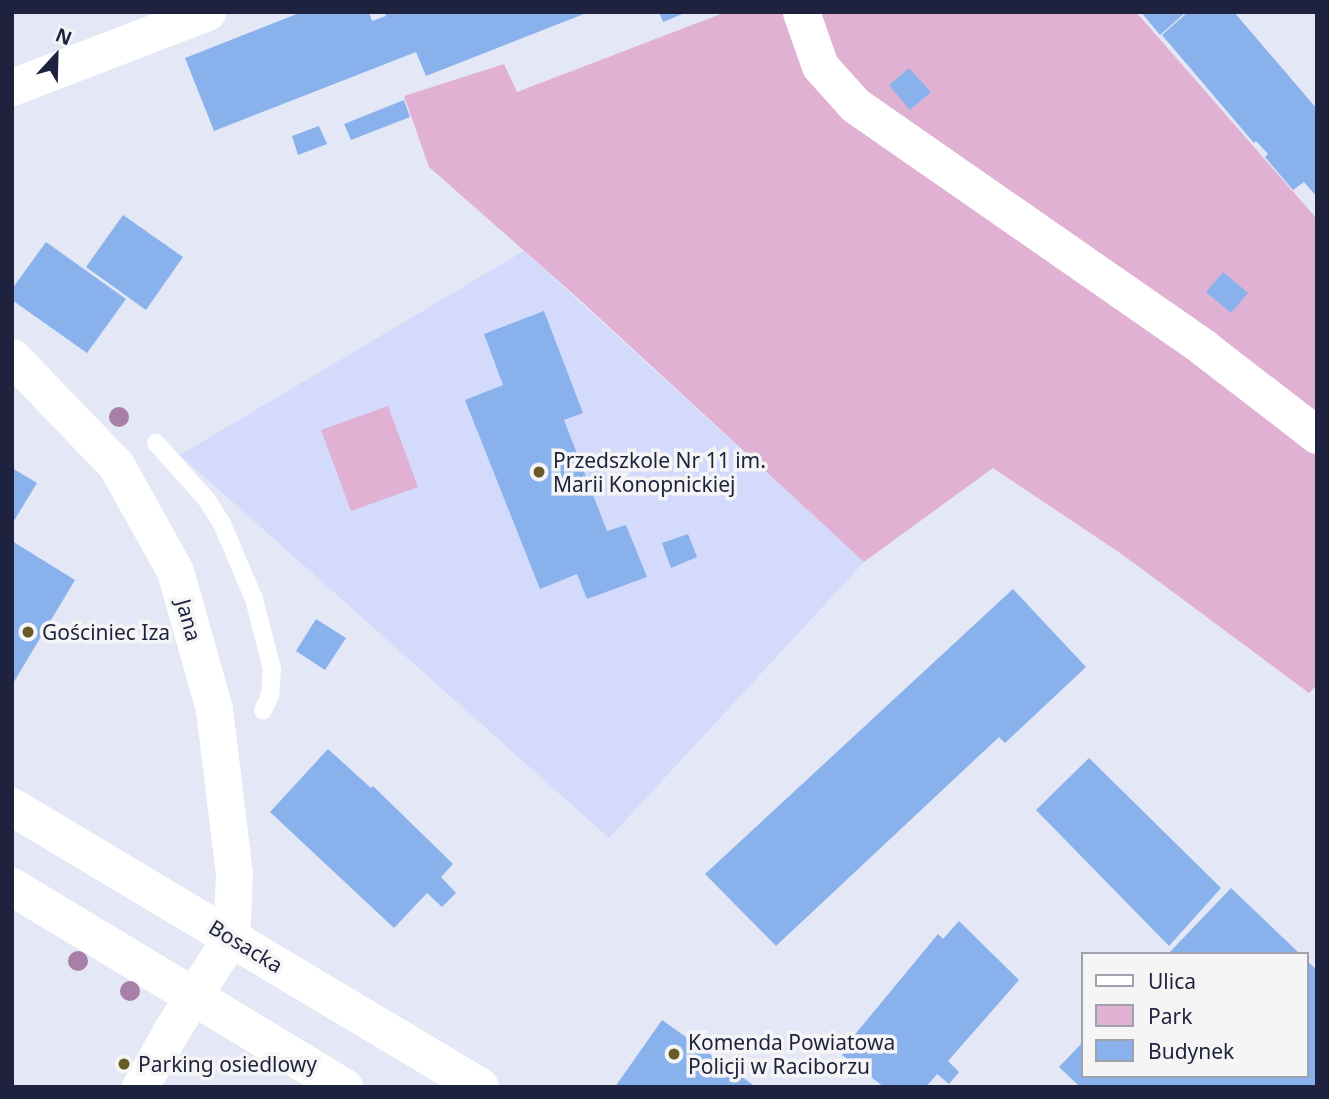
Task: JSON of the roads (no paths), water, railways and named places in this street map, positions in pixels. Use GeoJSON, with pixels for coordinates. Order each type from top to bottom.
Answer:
{"type":"FeatureCollection","features":[{"type":"Feature","properties":{"kind":"street"},"geometry":{"type":"LineString","coordinates":[[12,87],[207,12]]}},
{"type":"Feature","properties":{"kind":"street"},"geometry":{"type":"LineString","coordinates":[[802,12],[820,66],[855,105],[1204,348],[1317,435]]}},
{"type":"Feature","properties":{"kind":"street","name":"Jana"},"geometry":{"type":"LineString","coordinates":[[12,357],[116,465],[175,572],[214,709],[234,874],[231,937]]}},
{"type":"Feature","properties":{"kind":"street","name":"Bosacka"},"geometry":{"type":"LineString","coordinates":[[12,807],[480,1087]]}},
{"type":"Feature","properties":{"kind":"street"},"geometry":{"type":"LineString","coordinates":[[12,887],[344,1087]]}},
{"type":"Feature","properties":{"kind":"street"},"geometry":{"type":"LineString","coordinates":[[140,1087],[231,937]]}},
{"type":"Feature","properties":{"kind":"lane"},"geometry":{"type":"LineString","coordinates":[[156,443],[206,500],[222,524],[254,599],[272,669],[270,695],[263,711]]}},
{"type":"Feature","properties":{"kind":"place","name":"Przedszkole Nr 11 im. Marii Konopnickiej"},"geometry":{"type":"Point","coordinates":[539,472]}},
{"type":"Feature","properties":{"kind":"place","name":"Gościniec Iza"},"geometry":{"type":"Point","coordinates":[28,632]}},
{"type":"Feature","properties":{"kind":"place","name":"Komenda Powiatowa Policji w Raciborzu"},"geometry":{"type":"Point","coordinates":[674,1054]}},
{"type":"Feature","properties":{"kind":"place","name":"Parking osiedlowy"},"geometry":{"type":"Point","coordinates":[124,1064]}}]}
